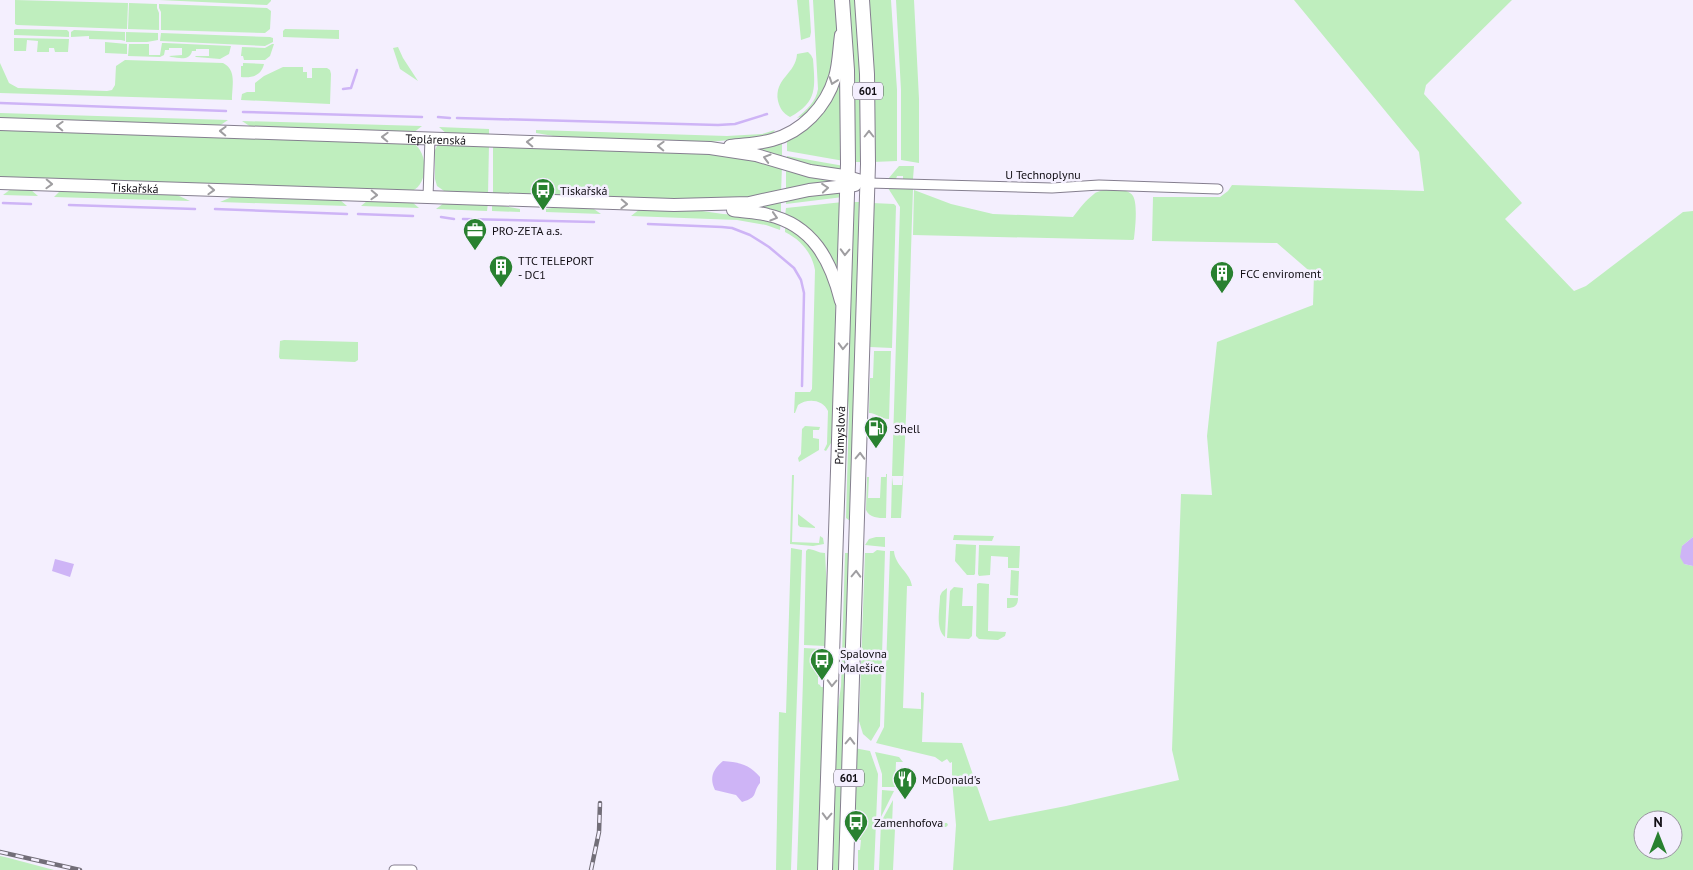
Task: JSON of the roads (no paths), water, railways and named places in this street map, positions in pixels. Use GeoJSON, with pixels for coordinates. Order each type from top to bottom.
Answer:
{"type":"FeatureCollection","features":[{"type":"Feature","properties":{"kind":"main road","name":"Průmyslová"},"geometry":{"type":"LineString","coordinates":[[825,870],[848,182],[848,108],[842,0]]}},
{"type":"Feature","properties":{"kind":"main road","name":"Průmyslová"},"geometry":{"type":"LineString","coordinates":[[846,870],[868,183],[868,94],[862,0]]}},
{"type":"Feature","properties":{"kind":"street"},"geometry":{"type":"LineString","coordinates":[[710,148],[758,143],[774,139],[792,132],[810,117],[826,98],[835,75],[844,16]]}},
{"type":"Feature","properties":{"kind":"street","name":"Teplárenská"},"geometry":{"type":"LineString","coordinates":[[0,124],[710,148],[756,155],[848,182],[868,183]]}},
{"type":"Feature","properties":{"kind":"street"},"geometry":{"type":"LineString","coordinates":[[428,197],[430,138]]}},
{"type":"Feature","properties":{"kind":"street","name":"Tiskařská"},"geometry":{"type":"LineString","coordinates":[[0,183],[674,205],[749,203],[848,182]]}},
{"type":"Feature","properties":{"kind":"street","name":"U Technoplynu"},"geometry":{"type":"LineString","coordinates":[[868,183],[1052,188],[1099,185],[1218,189]]}},
{"type":"Feature","properties":{"kind":"street"},"geometry":{"type":"LineString","coordinates":[[674,205],[768,215],[783,219],[798,227],[816,244],[826,258],[834,274],[844,312]]}},
{"type":"Feature","properties":{"kind":"street"},"geometry":{"type":"LineString","coordinates":[[394,870],[412,870]]}},
{"type":"Feature","properties":{"kind":"waterway"},"geometry":{"type":"LineString","coordinates":[[343,89],[351,88],[357,70]]}},
{"type":"Feature","properties":{"kind":"waterway"},"geometry":{"type":"LineString","coordinates":[[0,103],[226,111]]}},
{"type":"Feature","properties":{"kind":"waterway"},"geometry":{"type":"LineString","coordinates":[[243,112],[422,117]]}},
{"type":"Feature","properties":{"kind":"waterway"},"geometry":{"type":"LineString","coordinates":[[457,118],[718,125],[735,124],[767,114]]}},
{"type":"Feature","properties":{"kind":"waterway"},"geometry":{"type":"LineString","coordinates":[[438,117],[450,118]]}},
{"type":"Feature","properties":{"kind":"waterway"},"geometry":{"type":"LineString","coordinates":[[3,203],[31,204]]}},
{"type":"Feature","properties":{"kind":"waterway"},"geometry":{"type":"LineString","coordinates":[[69,205],[195,209]]}},
{"type":"Feature","properties":{"kind":"waterway"},"geometry":{"type":"LineString","coordinates":[[215,209],[347,214]]}},
{"type":"Feature","properties":{"kind":"waterway"},"geometry":{"type":"LineString","coordinates":[[358,214],[413,216]]}},
{"type":"Feature","properties":{"kind":"waterway"},"geometry":{"type":"LineString","coordinates":[[441,217],[454,219]]}},
{"type":"Feature","properties":{"kind":"waterway"},"geometry":{"type":"LineString","coordinates":[[463,219],[594,222]]}},
{"type":"Feature","properties":{"kind":"waterway"},"geometry":{"type":"LineString","coordinates":[[648,224],[732,228],[750,235],[769,247],[794,268],[801,280],[804,293],[802,386]]}},
{"type":"Feature","properties":{"kind":"railway"},"geometry":{"type":"LineString","coordinates":[[591,870],[599,832],[600,803]]}},
{"type":"Feature","properties":{"kind":"railway"},"geometry":{"type":"LineString","coordinates":[[0,852],[80,870]]}},
{"type":"Feature","properties":{"kind":"place","name":"Tiskařská"},"geometry":{"type":"Point","coordinates":[543,211]}},
{"type":"Feature","properties":{"kind":"place","name":"PRO-ZETA a.s."},"geometry":{"type":"Point","coordinates":[475,251]}},
{"type":"Feature","properties":{"kind":"place","name":"TTC TELEPORT - DC1"},"geometry":{"type":"Point","coordinates":[501,288]}},
{"type":"Feature","properties":{"kind":"place","name":"FCC enviroment"},"geometry":{"type":"Point","coordinates":[1222,294]}},
{"type":"Feature","properties":{"kind":"place","name":"Shell"},"geometry":{"type":"Point","coordinates":[876,449]}},
{"type":"Feature","properties":{"kind":"place","name":"Spalovna Malešice"},"geometry":{"type":"Point","coordinates":[822,681]}},
{"type":"Feature","properties":{"kind":"place","name":"McDonald's"},"geometry":{"type":"Point","coordinates":[905,800]}},
{"type":"Feature","properties":{"kind":"place","name":"Zamenhofova"},"geometry":{"type":"Point","coordinates":[856,843]}}]}
